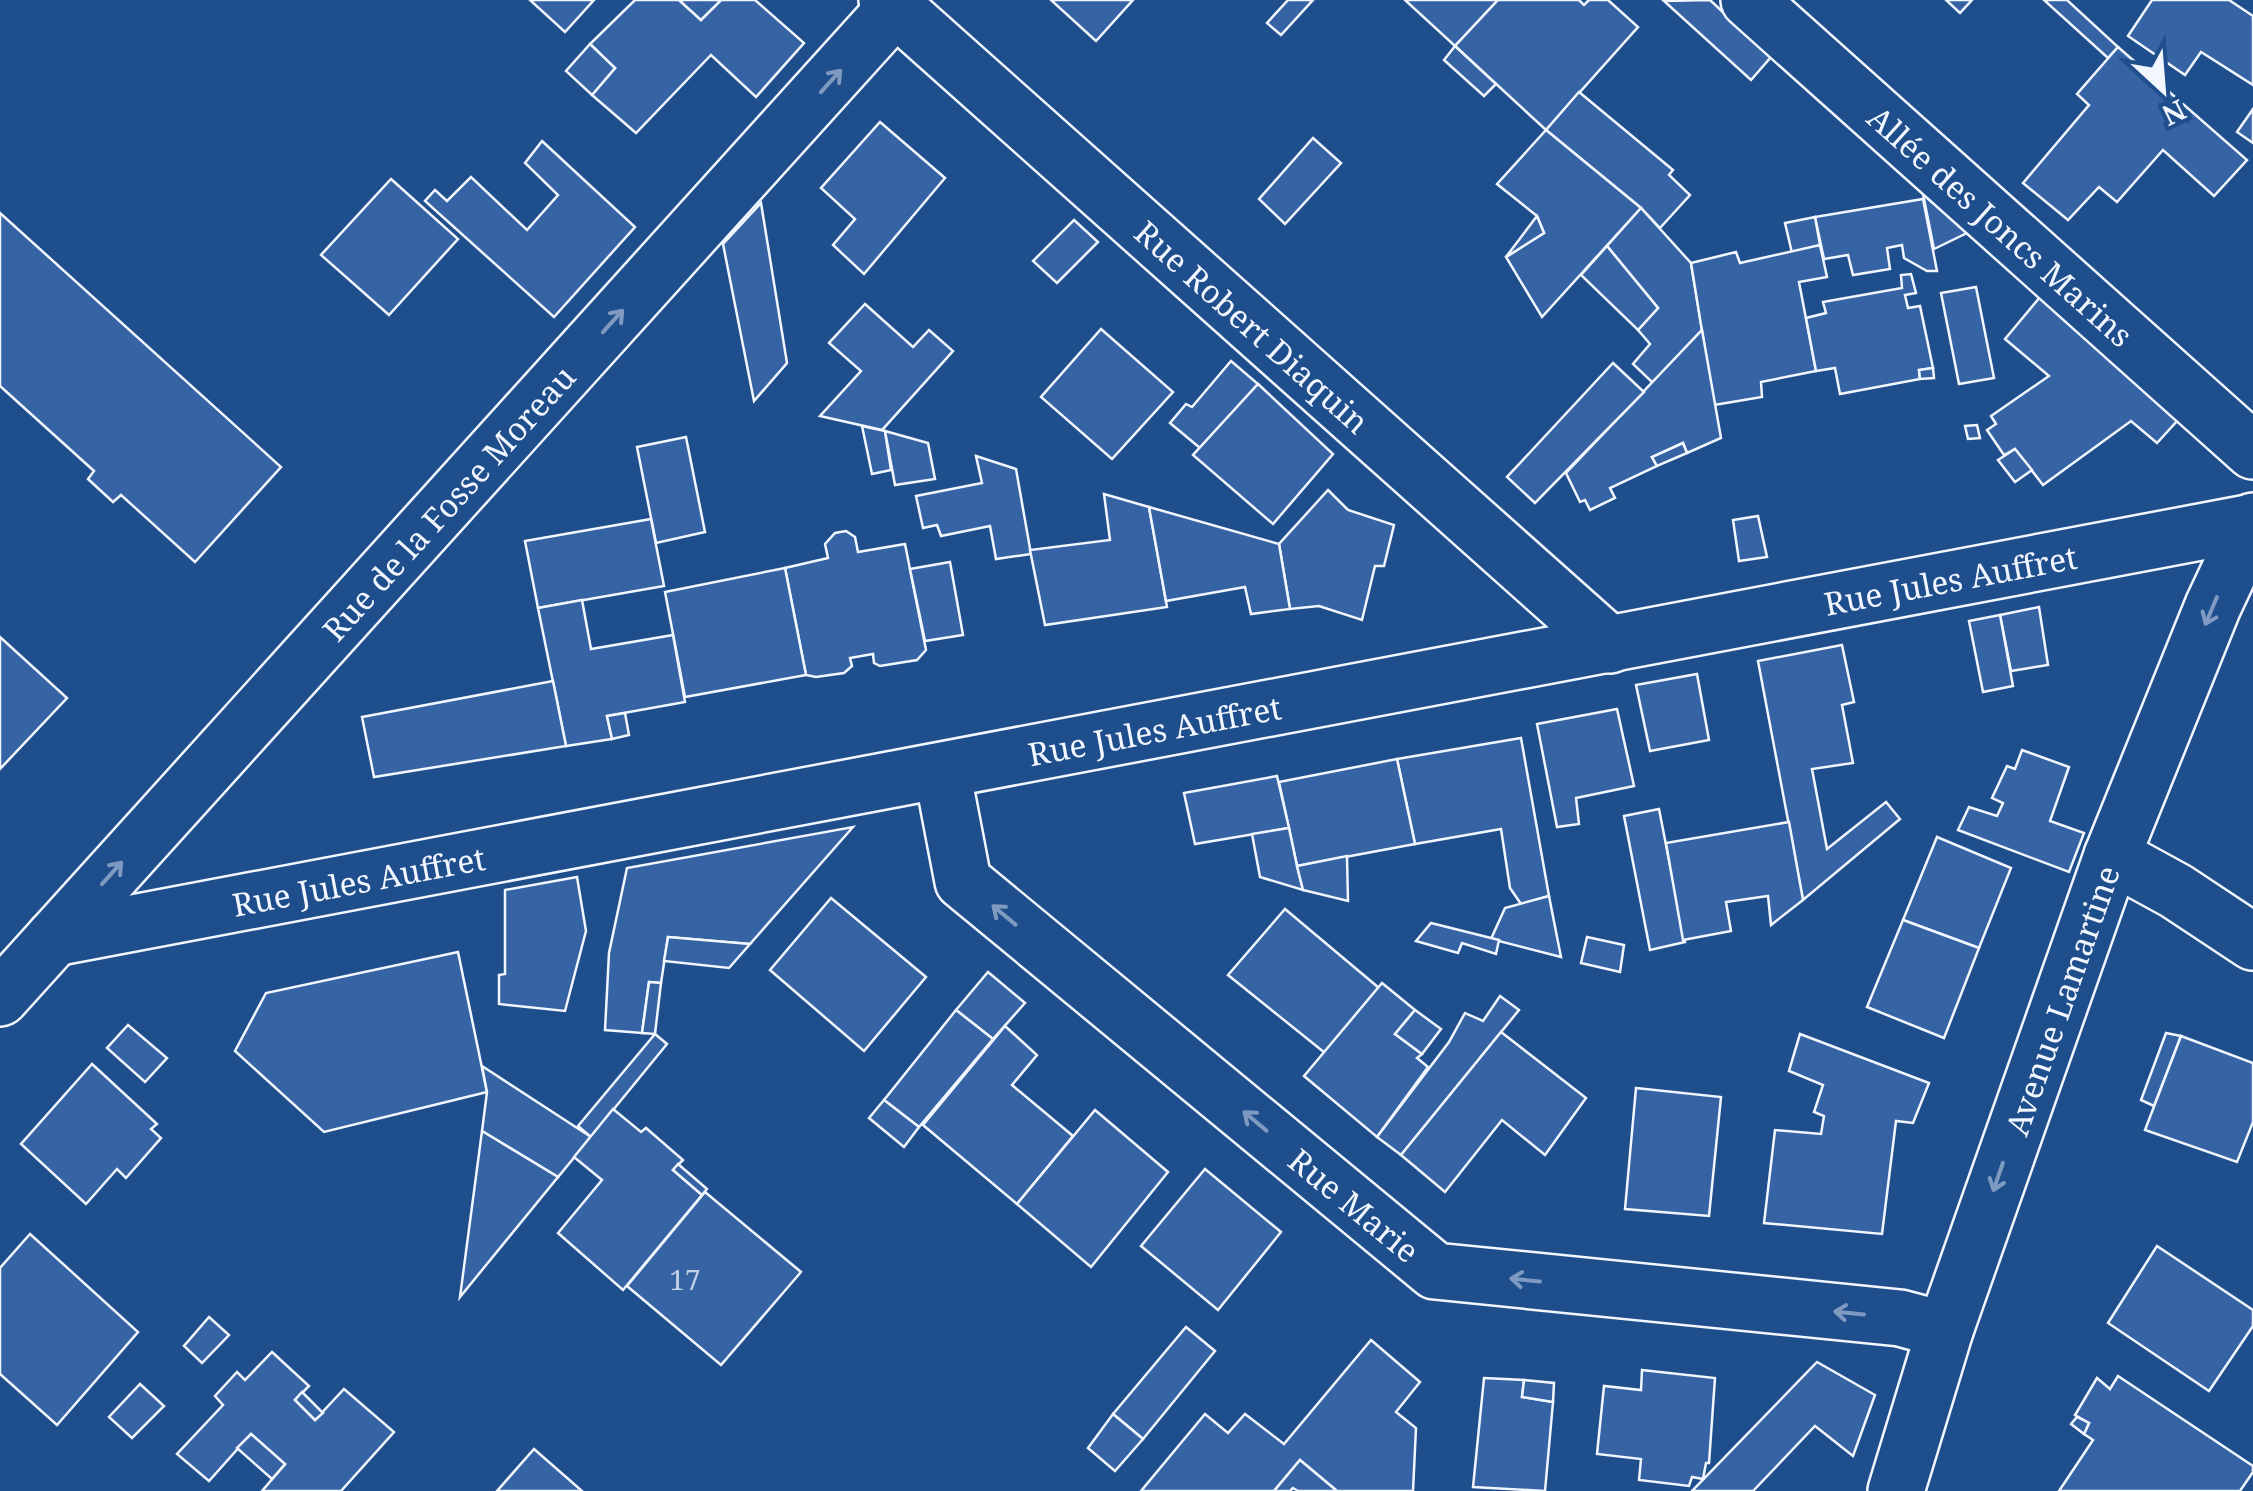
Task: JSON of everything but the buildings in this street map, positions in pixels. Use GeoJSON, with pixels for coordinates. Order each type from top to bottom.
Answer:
{"type":"FeatureCollection","features":[{"type":"Feature","properties":{"kind":"street","name":"Allée des Joncs Marins"},"geometry":{"type":"LineString","coordinates":[[1748,0],[2253,450]]}},
{"type":"Feature","properties":{"kind":"street","name":"Rue Robert Diaquin"},"geometry":{"type":"LineString","coordinates":[[892,4],[1610,645]]}},
{"type":"Feature","properties":{"kind":"street","name":"Rue de la Fosse Moreau"},"geometry":{"type":"LineString","coordinates":[[0,998],[892,4]]}},
{"type":"Feature","properties":{"kind":"street","name":"Rue Jules Auffret"},"geometry":{"type":"LineString","coordinates":[[54,938],[2253,522]]}},
{"type":"Feature","properties":{"kind":"street","name":"Avenue Lamartine"},"geometry":{"type":"LineString","coordinates":[[1896,1491],[1944,1330],[2112,856],[2212,606],[2253,522]]}},
{"type":"Feature","properties":{"kind":"street","name":"Rue Marie"},"geometry":{"type":"LineString","coordinates":[[942,771],[963,881],[1435,1271],[1900,1318],[1944,1330]]}},
{"type":"Feature","properties":{"kind":"street"},"geometry":{"type":"LineString","coordinates":[[2112,856],[2176,891],[2253,942]]}}]}
